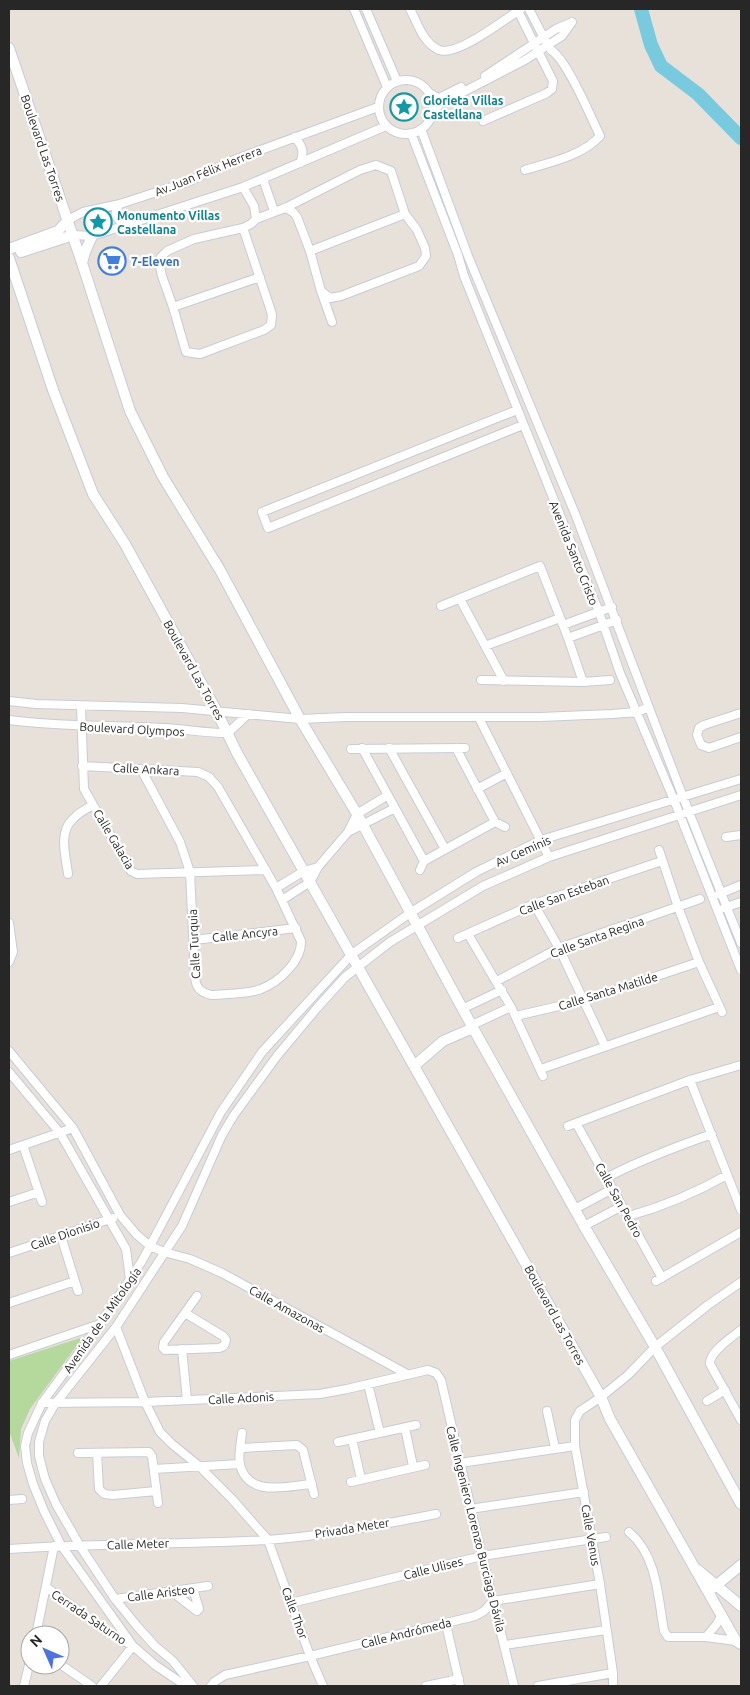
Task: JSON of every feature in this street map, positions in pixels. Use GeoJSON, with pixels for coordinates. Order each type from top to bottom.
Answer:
{"type":"FeatureCollection","features":[{"type":"Feature","properties":{"kind":"main road","name":"Boulevard Las Torres"},"geometry":{"type":"LineString","coordinates":[[9,48],[68,220],[130,411],[163,477],[220,570],[300,719],[357,814],[472,1027],[584,1226],[656,1347],[741,1504]]}},
{"type":"Feature","properties":{"kind":"main road"},"geometry":{"type":"LineString","coordinates":[[9,250],[58,231],[68,220]]}},
{"type":"Feature","properties":{"kind":"main road","name":"Boulevard Las Torres"},"geometry":{"type":"LineString","coordinates":[[73,235],[9,257],[53,390],[93,494],[125,544],[216,710],[237,753],[352,954],[693,1565],[712,1588],[741,1606]]}},
{"type":"Feature","properties":{"kind":"main road"},"geometry":{"type":"LineString","coordinates":[[82,263],[92,236]]}},
{"type":"Feature","properties":{"kind":"main road"},"geometry":{"type":"LineString","coordinates":[[414,1066],[443,1041],[472,1027]]}},
{"type":"Feature","properties":{"kind":"main road"},"geometry":{"type":"LineString","coordinates":[[712,1588],[741,1566]]}},
{"type":"Feature","properties":{"kind":"main road","name":"Boulevard Las Torres"},"geometry":{"type":"LineString","coordinates":[[712,1588],[722,1616],[739,1643]]}},
{"type":"Feature","properties":{"kind":"street"},"geometry":{"type":"LineString","coordinates":[[354,9],[387,88]]}},
{"type":"Feature","properties":{"kind":"street"},"geometry":{"type":"LineString","coordinates":[[366,9],[397,81]]}},
{"type":"Feature","properties":{"kind":"street"},"geometry":{"type":"LineString","coordinates":[[413,10],[427,40],[439,50],[447,51],[458,48],[484,34],[520,9],[531,26],[531,35],[555,80]]}},
{"type":"Feature","properties":{"kind":"street"},"geometry":{"type":"LineString","coordinates":[[525,170],[592,146],[600,136],[567,74],[552,56],[540,28],[529,9]]}},
{"type":"Feature","properties":{"kind":"street"},"geometry":{"type":"LineString","coordinates":[[533,9],[540,20],[540,28]]}},
{"type":"Feature","properties":{"kind":"street"},"geometry":{"type":"LineString","coordinates":[[429,93],[439,98],[548,45]]}},
{"type":"Feature","properties":{"kind":"street"},"geometry":{"type":"LineString","coordinates":[[432,114],[432,101],[429,93],[423,86],[407,79],[397,81],[387,88],[380,98],[378,107],[386,126],[402,134],[411,134],[421,130],[440,104],[538,50]]}},
{"type":"Feature","properties":{"kind":"street"},"geometry":{"type":"LineString","coordinates":[[482,121],[547,93],[552,89],[555,80],[567,74]]}},
{"type":"Feature","properties":{"kind":"street","name":"Av.Juan Félix Herrera"},"geometry":{"type":"LineString","coordinates":[[68,220],[83,212],[120,204],[190,181],[236,158],[378,107]]}},
{"type":"Feature","properties":{"kind":"street","name":"Av.Juan Félix Herrera"},"geometry":{"type":"LineString","coordinates":[[73,235],[92,236],[243,187],[386,126]]}},
{"type":"Feature","properties":{"kind":"street","name":"Avenida Santo Cristo"},"geometry":{"type":"LineString","coordinates":[[421,130],[468,256],[569,498],[612,607],[683,797],[741,942]]}},
{"type":"Feature","properties":{"kind":"street","name":"Avenida Santo Cristo"},"geometry":{"type":"LineString","coordinates":[[411,134],[458,255],[464,276],[604,625],[620,674],[674,800],[741,970]]}},
{"type":"Feature","properties":{"kind":"street"},"geometry":{"type":"LineString","coordinates":[[295,137],[303,149],[300,163]]}},
{"type":"Feature","properties":{"kind":"street"},"geometry":{"type":"LineString","coordinates":[[242,228],[272,315],[271,325],[264,330],[200,354],[186,352],[159,262],[167,251],[194,239],[242,228],[251,224],[256,219],[285,208],[360,170],[376,165],[391,171],[405,214],[417,230],[425,248],[426,256],[420,266],[341,296],[330,298],[321,292]]}},
{"type":"Feature","properties":{"kind":"street"},"geometry":{"type":"LineString","coordinates":[[263,179],[274,211]]}},
{"type":"Feature","properties":{"kind":"street"},"geometry":{"type":"LineString","coordinates":[[243,187],[254,206],[256,219]]}},
{"type":"Feature","properties":{"kind":"street"},"geometry":{"type":"LineString","coordinates":[[120,204],[116,209],[115,215],[118,221],[126,225]]}},
{"type":"Feature","properties":{"kind":"street"},"geometry":{"type":"LineString","coordinates":[[285,208],[294,212],[310,251],[321,292],[332,322]]}},
{"type":"Feature","properties":{"kind":"street"},"geometry":{"type":"LineString","coordinates":[[310,251],[405,214]]}},
{"type":"Feature","properties":{"kind":"street"},"geometry":{"type":"LineString","coordinates":[[173,307],[260,277]]}},
{"type":"Feature","properties":{"kind":"street"},"geometry":{"type":"LineString","coordinates":[[517,410],[262,512],[268,528],[523,425]]}},
{"type":"Feature","properties":{"kind":"street"},"geometry":{"type":"LineString","coordinates":[[441,606],[540,566],[562,621],[583,682]]}},
{"type":"Feature","properties":{"kind":"street"},"geometry":{"type":"LineString","coordinates":[[460,599],[504,681]]}},
{"type":"Feature","properties":{"kind":"street"},"geometry":{"type":"LineString","coordinates":[[486,646],[612,607]]}},
{"type":"Feature","properties":{"kind":"street"},"geometry":{"type":"LineString","coordinates":[[568,638],[617,620]]}},
{"type":"Feature","properties":{"kind":"street"},"geometry":{"type":"LineString","coordinates":[[481,680],[583,682],[610,680]]}},
{"type":"Feature","properties":{"kind":"street","name":"Boulevard Olympos"},"geometry":{"type":"LineString","coordinates":[[9,701],[80,706],[216,710],[300,719],[346,717],[540,717],[637,712],[649,708]]}},
{"type":"Feature","properties":{"kind":"street","name":"Calle Galacia"},"geometry":{"type":"LineString","coordinates":[[80,706],[84,789],[131,871],[137,874],[266,870]]}},
{"type":"Feature","properties":{"kind":"street"},"geometry":{"type":"LineString","coordinates":[[741,713],[704,725],[699,728],[697,734],[701,744],[709,748],[741,737]]}},
{"type":"Feature","properties":{"kind":"street"},"geometry":{"type":"LineString","coordinates":[[228,733],[248,714]]}},
{"type":"Feature","properties":{"kind":"street"},"geometry":{"type":"LineString","coordinates":[[479,718],[549,857]]}},
{"type":"Feature","properties":{"kind":"street","name":"Boulevard Olympos"},"geometry":{"type":"LineString","coordinates":[[9,720],[81,726],[164,728],[202,733],[228,733]]}},
{"type":"Feature","properties":{"kind":"street"},"geometry":{"type":"LineString","coordinates":[[351,748],[465,748]]}},
{"type":"Feature","properties":{"kind":"street"},"geometry":{"type":"LineString","coordinates":[[362,748],[424,860]]}},
{"type":"Feature","properties":{"kind":"street"},"geometry":{"type":"LineString","coordinates":[[389,748],[445,849]]}},
{"type":"Feature","properties":{"kind":"street"},"geometry":{"type":"LineString","coordinates":[[456,748],[495,822],[505,827]]}},
{"type":"Feature","properties":{"kind":"street","name":"Calle Ankara"},"geometry":{"type":"LineString","coordinates":[[82,766],[198,772],[209,777]]}},
{"type":"Feature","properties":{"kind":"street","name":"Calle Turquia"},"geometry":{"type":"LineString","coordinates":[[141,769],[180,842],[190,872],[196,984],[198,989],[211,995],[260,990],[275,981],[297,958],[302,950],[301,941],[266,870],[218,787],[209,777]]}},
{"type":"Feature","properties":{"kind":"street"},"geometry":{"type":"LineString","coordinates":[[477,789],[507,773]]}},
{"type":"Feature","properties":{"kind":"street","name":"Av Geminis"},"geometry":{"type":"LineString","coordinates":[[352,954],[410,913],[476,872],[542,840],[741,779]]}},
{"type":"Feature","properties":{"kind":"street"},"geometry":{"type":"LineString","coordinates":[[282,900],[310,882],[318,868],[348,832],[357,814],[388,795]]}},
{"type":"Feature","properties":{"kind":"street","name":"Av Geminis"},"geometry":{"type":"LineString","coordinates":[[359,967],[390,942],[416,925],[483,886],[549,857],[741,795]]}},
{"type":"Feature","properties":{"kind":"street"},"geometry":{"type":"LineString","coordinates":[[68,874],[64,842],[66,826],[72,819],[93,804]]}},
{"type":"Feature","properties":{"kind":"street"},"geometry":{"type":"LineString","coordinates":[[348,832],[395,808]]}},
{"type":"Feature","properties":{"kind":"street"},"geometry":{"type":"LineString","coordinates":[[420,870],[424,860],[495,822]]}},
{"type":"Feature","properties":{"kind":"street"},"geometry":{"type":"LineString","coordinates":[[726,837],[740,839]]}},
{"type":"Feature","properties":{"kind":"street"},"geometry":{"type":"LineString","coordinates":[[468,934],[516,1016],[542,1072],[605,1046],[721,1010],[699,962],[678,908],[659,850]]}},
{"type":"Feature","properties":{"kind":"street","name":"Calle San Esteban"},"geometry":{"type":"LineString","coordinates":[[458,938],[534,904],[662,861]]}},
{"type":"Feature","properties":{"kind":"street"},"geometry":{"type":"LineString","coordinates":[[276,888],[304,871],[318,868]]}},
{"type":"Feature","properties":{"kind":"street"},"geometry":{"type":"LineString","coordinates":[[712,896],[741,885]]}},
{"type":"Feature","properties":{"kind":"street","name":"Calle Santa Regina"},"geometry":{"type":"LineString","coordinates":[[497,981],[559,948],[700,899]]}},
{"type":"Feature","properties":{"kind":"street"},"geometry":{"type":"LineString","coordinates":[[718,910],[741,902]]}},
{"type":"Feature","properties":{"kind":"street"},"geometry":{"type":"LineString","coordinates":[[534,904],[559,948],[605,1046]]}},
{"type":"Feature","properties":{"kind":"street"},"geometry":{"type":"LineString","coordinates":[[9,923],[13,952],[9,962]]}},
{"type":"Feature","properties":{"kind":"street","name":"Calle Ancyra"},"geometry":{"type":"LineString","coordinates":[[194,940],[296,928]]}},
{"type":"Feature","properties":{"kind":"street","name":"Avenida de la Mitología"},"geometry":{"type":"LineString","coordinates":[[186,1686],[155,1665],[133,1646],[57,1546],[27,1463],[25,1446],[28,1433],[42,1403],[100,1324],[130,1279],[150,1246],[221,1112],[262,1052],[352,954]]}},
{"type":"Feature","properties":{"kind":"street","name":"Calle Santa Matilde"},"geometry":{"type":"LineString","coordinates":[[516,1016],[584,1000],[699,962]]}},
{"type":"Feature","properties":{"kind":"street","name":"Avenida de la Mitología"},"geometry":{"type":"LineString","coordinates":[[193,1686],[173,1661],[155,1646],[115,1599],[80,1546],[56,1504],[45,1478],[39,1456],[39,1442],[45,1421],[55,1404],[116,1326],[182,1226],[222,1135],[234,1115],[317,1008],[345,978],[359,967]]}},
{"type":"Feature","properties":{"kind":"street"},"geometry":{"type":"LineString","coordinates":[[462,1009],[502,990]]}},
{"type":"Feature","properties":{"kind":"street"},"geometry":{"type":"LineString","coordinates":[[472,1027],[511,1007]]}},
{"type":"Feature","properties":{"kind":"street","name":"Calle Amazonas"},"geometry":{"type":"LineString","coordinates":[[9,1051],[73,1128],[120,1215],[137,1236],[150,1246],[190,1259],[222,1273],[407,1374]]}},
{"type":"Feature","properties":{"kind":"street","name":"Calle San Pedro"},"geometry":{"type":"LineString","coordinates":[[741,1062],[572,1124],[629,1216],[659,1279],[741,1232]]}},
{"type":"Feature","properties":{"kind":"street"},"geometry":{"type":"LineString","coordinates":[[9,1072],[60,1133],[126,1249],[130,1279]]}},
{"type":"Feature","properties":{"kind":"street"},"geometry":{"type":"LineString","coordinates":[[690,1080],[741,1210]]}},
{"type":"Feature","properties":{"kind":"street"},"geometry":{"type":"LineString","coordinates":[[9,1150],[73,1128]]}},
{"type":"Feature","properties":{"kind":"street"},"geometry":{"type":"LineString","coordinates":[[606,1178],[660,1152],[712,1134]]}},
{"type":"Feature","properties":{"kind":"street"},"geometry":{"type":"LineString","coordinates":[[23,1145],[42,1202]]}},
{"type":"Feature","properties":{"kind":"street"},"geometry":{"type":"LineString","coordinates":[[629,1216],[682,1198],[728,1175]]}},
{"type":"Feature","properties":{"kind":"street"},"geometry":{"type":"LineString","coordinates":[[575,1209],[612,1189]]}},
{"type":"Feature","properties":{"kind":"street"},"geometry":{"type":"LineString","coordinates":[[9,1202],[39,1192]]}},
{"type":"Feature","properties":{"kind":"street"},"geometry":{"type":"LineString","coordinates":[[584,1226],[622,1206]]}},
{"type":"Feature","properties":{"kind":"street","name":"Calle Dionisio"},"geometry":{"type":"LineString","coordinates":[[9,1253],[120,1215]]}},
{"type":"Feature","properties":{"kind":"street"},"geometry":{"type":"LineString","coordinates":[[61,1236],[78,1290]]}},
{"type":"Feature","properties":{"kind":"street"},"geometry":{"type":"LineString","coordinates":[[9,1303],[75,1281]]}},
{"type":"Feature","properties":{"kind":"street"},"geometry":{"type":"LineString","coordinates":[[601,1398],[628,1376],[656,1347],[708,1305],[741,1282]]}},
{"type":"Feature","properties":{"kind":"street"},"geometry":{"type":"LineString","coordinates":[[185,1313],[223,1336],[226,1343],[224,1346],[220,1348],[165,1350],[162,1345],[197,1296]]}},
{"type":"Feature","properties":{"kind":"street"},"geometry":{"type":"LineString","coordinates":[[9,1356],[100,1324]]}},
{"type":"Feature","properties":{"kind":"street","name":"Avenida de la Mitología"},"geometry":{"type":"LineString","coordinates":[[116,1326],[145,1402],[160,1432],[199,1466],[232,1499],[268,1540]]}},
{"type":"Feature","properties":{"kind":"street"},"geometry":{"type":"LineString","coordinates":[[741,1330],[713,1353],[710,1358],[710,1364],[724,1390],[739,1410],[741,1420]]}},
{"type":"Feature","properties":{"kind":"street"},"geometry":{"type":"LineString","coordinates":[[182,1349],[187,1400]]}},
{"type":"Feature","properties":{"kind":"street","name":"Calle Adonis"},"geometry":{"type":"LineString","coordinates":[[42,1403],[145,1402],[320,1394],[428,1370],[436,1372]]}},
{"type":"Feature","properties":{"kind":"street","name":"Calle Ingeniero Lorenzo Burciaga Dávila"},"geometry":{"type":"LineString","coordinates":[[436,1372],[441,1380],[470,1509],[514,1686]]}},
{"type":"Feature","properties":{"kind":"street"},"geometry":{"type":"LineString","coordinates":[[368,1384],[380,1433]]}},
{"type":"Feature","properties":{"kind":"street"},"geometry":{"type":"LineString","coordinates":[[707,1401],[724,1390]]}},
{"type":"Feature","properties":{"kind":"street","name":"Calle Venus"},"geometry":{"type":"LineString","coordinates":[[601,1398],[583,1409],[576,1416],[574,1424],[575,1446],[600,1584],[613,1673],[612,1686]]}},
{"type":"Feature","properties":{"kind":"street"},"geometry":{"type":"LineString","coordinates":[[547,1411],[555,1448]]}},
{"type":"Feature","properties":{"kind":"street"},"geometry":{"type":"LineString","coordinates":[[338,1442],[416,1425]]}},
{"type":"Feature","properties":{"kind":"street"},"geometry":{"type":"LineString","coordinates":[[404,1428],[413,1466]]}},
{"type":"Feature","properties":{"kind":"street"},"geometry":{"type":"LineString","coordinates":[[242,1433],[240,1464],[247,1478],[258,1487],[312,1484]]}},
{"type":"Feature","properties":{"kind":"street"},"geometry":{"type":"LineString","coordinates":[[352,1439],[362,1479]]}},
{"type":"Feature","properties":{"kind":"street"},"geometry":{"type":"LineString","coordinates":[[240,1448],[300,1446],[303,1450],[314,1494]]}},
{"type":"Feature","properties":{"kind":"street"},"geometry":{"type":"LineString","coordinates":[[460,1463],[575,1446]]}},
{"type":"Feature","properties":{"kind":"street"},"geometry":{"type":"LineString","coordinates":[[78,1453],[149,1452],[152,1456],[158,1503]]}},
{"type":"Feature","properties":{"kind":"street"},"geometry":{"type":"LineString","coordinates":[[97,1453],[99,1489],[104,1494],[113,1495],[156,1491]]}},
{"type":"Feature","properties":{"kind":"street"},"geometry":{"type":"LineString","coordinates":[[154,1469],[240,1464]]}},
{"type":"Feature","properties":{"kind":"street"},"geometry":{"type":"LineString","coordinates":[[351,1482],[425,1464]]}},
{"type":"Feature","properties":{"kind":"street"},"geometry":{"type":"LineString","coordinates":[[470,1509],[584,1492]]}},
{"type":"Feature","properties":{"kind":"street"},"geometry":{"type":"LineString","coordinates":[[9,1500],[22,1499]]}},
{"type":"Feature","properties":{"kind":"street","name":"Privada Meter"},"geometry":{"type":"LineString","coordinates":[[268,1540],[372,1526],[436,1514]]}},
{"type":"Feature","properties":{"kind":"street"},"geometry":{"type":"LineString","coordinates":[[629,1532],[638,1540],[648,1556],[654,1573],[666,1634],[671,1638],[706,1637],[739,1643]]}},
{"type":"Feature","properties":{"kind":"street","name":"Calle Ulises"},"geometry":{"type":"LineString","coordinates":[[291,1603],[482,1556],[606,1538]]}},
{"type":"Feature","properties":{"kind":"street","name":"Calle Meter"},"geometry":{"type":"LineString","coordinates":[[9,1549],[268,1540]]}},
{"type":"Feature","properties":{"kind":"street","name":"Calle Thor"},"geometry":{"type":"LineString","coordinates":[[268,1540],[310,1656],[323,1686]]}},
{"type":"Feature","properties":{"kind":"street"},"geometry":{"type":"LineString","coordinates":[[38,1625],[57,1546]]}},
{"type":"Feature","properties":{"kind":"street","name":"Calle Andrómeda"},"geometry":{"type":"LineString","coordinates":[[211,1686],[225,1675],[475,1616],[484,1611],[493,1601],[600,1584]]}},
{"type":"Feature","properties":{"kind":"street","name":"Calle Aristeo"},"geometry":{"type":"LineString","coordinates":[[115,1599],[208,1586]]}},
{"type":"Feature","properties":{"kind":"street","name":"Cerrada Saturno"},"geometry":{"type":"LineString","coordinates":[[46,1587],[109,1633],[133,1646]]}},
{"type":"Feature","properties":{"kind":"street"},"geometry":{"type":"LineString","coordinates":[[171,1591],[197,1611],[193,1589]]}},
{"type":"Feature","properties":{"kind":"street"},"geometry":{"type":"LineString","coordinates":[[706,1637],[722,1616]]}},
{"type":"Feature","properties":{"kind":"street"},"geometry":{"type":"LineString","coordinates":[[426,1686],[459,1683],[446,1624]]}},
{"type":"Feature","properties":{"kind":"street"},"geometry":{"type":"LineString","coordinates":[[505,1645],[606,1630]]}},
{"type":"Feature","properties":{"kind":"street"},"geometry":{"type":"LineString","coordinates":[[102,1686],[133,1646]]}},
{"type":"Feature","properties":{"kind":"street"},"geometry":{"type":"LineString","coordinates":[[70,1671],[92,1686]]}},
{"type":"Feature","properties":{"kind":"street"},"geometry":{"type":"LineString","coordinates":[[538,1686],[613,1673]]}},
{"type":"Feature","properties":{"kind":"green space"},"geometry":{"type":"Polygon","coordinates":[[[83,1337],[30,1409],[21,1429],[19,1458],[9,1431],[9,1361],[83,1337]]]}},
{"type":"Feature","properties":{"kind":"waterway"},"geometry":{"type":"LineString","coordinates":[[641,9],[651,45],[661,66],[698,94],[741,138]]}},
{"type":"Feature","properties":{"kind":"place","name":"Glorieta Villas Castellana"},"geometry":{"type":"Point","coordinates":[404,107]}},
{"type":"Feature","properties":{"kind":"place","name":"Monumento Villas Castellana"},"geometry":{"type":"Point","coordinates":[98,222]}},
{"type":"Feature","properties":{"kind":"place","name":"7-Eleven"},"geometry":{"type":"Point","coordinates":[112,261]}}]}
